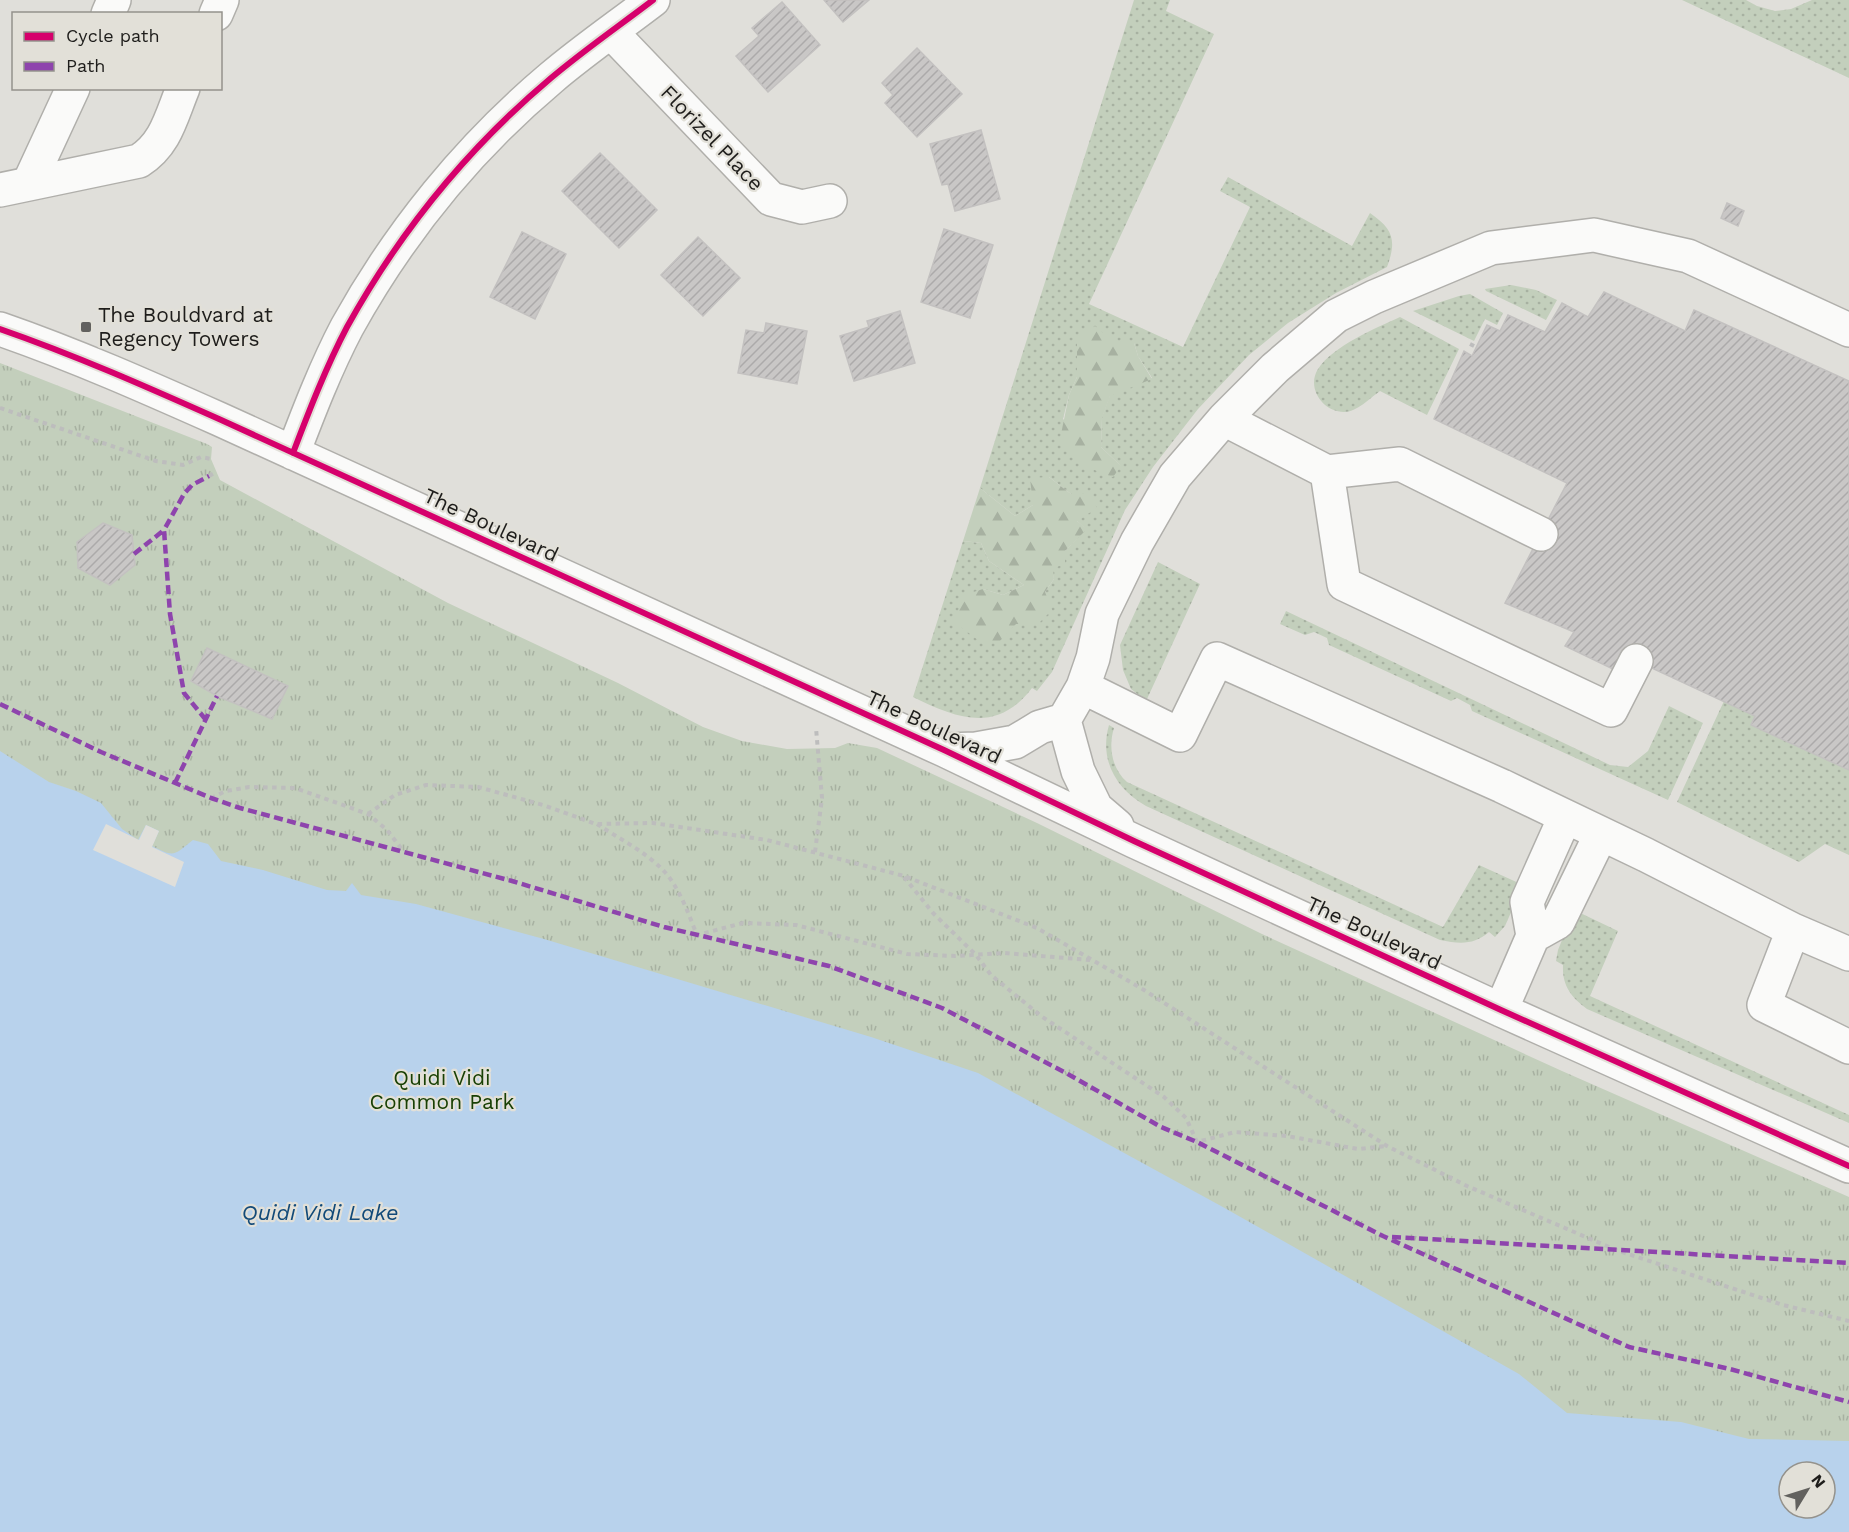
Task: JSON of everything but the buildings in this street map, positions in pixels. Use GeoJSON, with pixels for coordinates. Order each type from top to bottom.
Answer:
{"type":"FeatureCollection","features":[{"type":"Feature","properties":{"kind":"street"},"geometry":{"type":"LineString","coordinates":[[293,453],[318,390],[347,328],[384,265],[450,177],[551,77],[653,0]]}},
{"type":"Feature","properties":{"kind":"street","name":"Florizel Place"},"geometry":{"type":"LineString","coordinates":[[611,32],[771,199],[802,207],[830,201]]}},
{"type":"Feature","properties":{"kind":"street"},"geometry":{"type":"LineString","coordinates":[[15,187],[72,90]]}},
{"type":"Feature","properties":{"kind":"street"},"geometry":{"type":"LineString","coordinates":[[15,187],[139,161],[153,152],[160,142],[182,90]]}},
{"type":"Feature","properties":{"kind":"street"},"geometry":{"type":"LineString","coordinates":[[944,750],[1015,742],[1041,727],[1064,720],[1083,687],[1094,658],[1102,614],[1137,542],[1175,476],[1224,419],[1275,368],[1336,316],[1395,287],[1491,248],[1594,235],[1688,256],[1849,330]]}},
{"type":"Feature","properties":{"kind":"street","name":"The Boulevard"},"geometry":{"type":"LineString","coordinates":[[0,328],[127,378],[293,453],[944,750],[1134,841],[1501,1010],[1849,1166]]}},
{"type":"Feature","properties":{"kind":"street"},"geometry":{"type":"LineString","coordinates":[[1224,419],[1327,472],[1400,464],[1541,534]]}},
{"type":"Feature","properties":{"kind":"street"},"geometry":{"type":"LineString","coordinates":[[1327,472],[1344,584],[1611,710],[1636,661]]}},
{"type":"Feature","properties":{"kind":"street"},"geometry":{"type":"LineString","coordinates":[[1083,687],[1180,735],[1217,660],[1460,766],[1793,930],[1849,954]]}},
{"type":"Feature","properties":{"kind":"street"},"geometry":{"type":"LineString","coordinates":[[1064,720],[1077,771],[1096,808],[1134,841]]}},
{"type":"Feature","properties":{"kind":"street"},"geometry":{"type":"LineString","coordinates":[[1501,1010],[1533,936],[1527,902],[1566,817]]}},
{"type":"Feature","properties":{"kind":"street"},"geometry":{"type":"LineString","coordinates":[[1533,936],[1558,922],[1601,834]]}},
{"type":"Feature","properties":{"kind":"street"},"geometry":{"type":"LineString","coordinates":[[1793,930],[1764,1005],[1849,1047]]}},
{"type":"Feature","properties":{"kind":"path"},"geometry":{"type":"LineString","coordinates":[[1470,344],[1476,347]]}},
{"type":"Feature","properties":{"kind":"path"},"geometry":{"type":"LineString","coordinates":[[0,408],[156,461],[183,465],[201,457],[211,459]]}},
{"type":"Feature","properties":{"kind":"path"},"geometry":{"type":"LineString","coordinates":[[209,476],[216,472]]}},
{"type":"Feature","properties":{"kind":"path"},"geometry":{"type":"LineString","coordinates":[[815,852],[822,798],[818,748]]}},
{"type":"Feature","properties":{"kind":"path"},"geometry":{"type":"LineString","coordinates":[[368,814],[395,795],[426,784],[478,787],[543,805],[596,824],[633,847],[663,870],[682,901],[696,935],[743,923],[796,925],[907,954],[1004,953],[1094,960]]}},
{"type":"Feature","properties":{"kind":"path"},"geometry":{"type":"LineString","coordinates":[[211,798],[226,791],[249,787],[295,788],[368,814],[387,830],[404,852]]}},
{"type":"Feature","properties":{"kind":"path"},"geometry":{"type":"LineString","coordinates":[[596,824],[653,823],[767,840],[904,876],[1037,928],[1144,990],[1387,1146],[1467,1186],[1616,1250],[1783,1305],[1849,1322]]}},
{"type":"Feature","properties":{"kind":"path"},"geometry":{"type":"LineString","coordinates":[[904,876],[933,912],[976,955],[991,975],[1041,1016],[1164,1096],[1186,1118],[1197,1142],[1235,1132],[1287,1136],[1358,1149],[1387,1146]]}},
{"type":"Feature","properties":{"kind":"green space"},"geometry":{"type":"Polygon","coordinates":[[[1134,0],[1170,0],[1166,11],[1214,34],[1089,304],[1183,347],[1250,207],[1220,191],[1228,177],[1352,246],[1370,213],[1384,224],[1391,236],[1392,249],[1387,267],[1336,293],[1288,323],[1249,355],[1198,409],[1153,467],[1125,510],[1052,672],[1037,691],[1032,688],[1019,702],[1005,712],[991,717],[976,718],[946,711],[913,697],[963,541],[981,543],[989,561],[1024,585],[1003,595],[983,589],[1016,624],[1037,624],[1045,592],[1054,579],[1052,569],[1086,529],[1077,521],[1071,494],[1049,477],[1033,505],[1015,516],[980,488],[1134,0]],[[1134,343],[1077,377],[1069,395],[1063,419],[1121,466],[1101,447],[1102,417],[1110,395],[1152,378],[1138,356],[1134,343]]]}},
{"type":"Feature","properties":{"kind":"green space"},"geometry":{"type":"Polygon","coordinates":[[[1682,0],[1746,0],[1775,11],[1791,9],[1812,0],[1849,0],[1849,78],[1682,0]]]}},
{"type":"Feature","properties":{"kind":"green space"},"geometry":{"type":"Polygon","coordinates":[[[1511,285],[1536,290],[1557,300],[1546,320],[1485,289],[1511,285]]]}},
{"type":"Feature","properties":{"kind":"green space"},"geometry":{"type":"Polygon","coordinates":[[[1470,294],[1503,313],[1497,325],[1485,319],[1474,341],[1413,311],[1459,296],[1470,294]]]}},
{"type":"Feature","properties":{"kind":"green space"},"geometry":{"type":"Polygon","coordinates":[[[1400,317],[1459,349],[1427,415],[1380,391],[1349,411],[1336,411],[1323,403],[1315,391],[1314,384],[1318,369],[1325,361],[1344,345],[1400,317]]]}},
{"type":"Feature","properties":{"kind":"green space"},"geometry":{"type":"Polygon","coordinates":[[[1095,326],[1114,342],[1134,343],[1138,356],[1152,379],[1110,396],[1102,418],[1101,447],[1121,466],[1113,477],[1083,464],[1059,444],[1069,395],[1077,377],[1077,339],[1095,326]]]}},
{"type":"Feature","properties":{"kind":"green space","name":"Quidi Vidi Common Park"},"geometry":{"type":"Polygon","coordinates":[[[0,363],[207,444],[212,447],[211,459],[220,480],[448,603],[618,683],[703,727],[742,741],[787,749],[835,748],[848,743],[877,748],[1037,823],[1262,934],[1562,1071],[1849,1197],[1849,1532],[0,1532],[0,363]]]}},
{"type":"Feature","properties":{"kind":"green space"},"geometry":{"type":"Polygon","coordinates":[[[1049,477],[1071,494],[1090,493],[1097,508],[1077,521],[1087,529],[1065,551],[1065,563],[1053,569],[1054,579],[1045,592],[1052,610],[1038,624],[1016,624],[998,643],[978,640],[954,622],[964,595],[983,589],[1003,595],[1024,585],[989,561],[981,543],[963,541],[980,488],[1015,516],[1033,505],[1030,478],[1049,477]]]}},
{"type":"Feature","properties":{"kind":"green space"},"geometry":{"type":"Polygon","coordinates":[[[1158,562],[1200,584],[1147,699],[1131,689],[1123,670],[1120,645],[1158,562]]]}},
{"type":"Feature","properties":{"kind":"green space"},"geometry":{"type":"Polygon","coordinates":[[[1286,611],[1610,765],[1628,767],[1648,751],[1669,706],[1703,723],[1668,800],[1472,711],[1470,705],[1457,698],[1451,701],[1329,645],[1327,638],[1314,632],[1305,635],[1280,624],[1286,611]]]}},
{"type":"Feature","properties":{"kind":"green space"},"geometry":{"type":"Polygon","coordinates":[[[1724,701],[1755,716],[1751,725],[1849,770],[1849,855],[1825,844],[1799,862],[1677,802],[1724,701]]]}},
{"type":"Feature","properties":{"kind":"green space"},"geometry":{"type":"Polygon","coordinates":[[[1109,725],[1114,728],[1111,743],[1115,764],[1127,782],[1443,927],[1479,865],[1523,885],[1505,926],[1495,937],[1489,932],[1478,939],[1466,942],[1440,940],[1146,806],[1126,791],[1112,772],[1106,750],[1109,725]]]}},
{"type":"Feature","properties":{"kind":"green space"},"geometry":{"type":"Polygon","coordinates":[[[1574,910],[1618,931],[1590,996],[1849,1115],[1849,1123],[1587,1009],[1569,990],[1564,979],[1563,965],[1556,961],[1574,910]]]}},
{"type":"Feature","properties":{"kind":"water","name":"Quidi Vidi Lake"},"geometry":{"type":"Polygon","coordinates":[[[0,751],[49,782],[101,803],[122,829],[138,840],[146,825],[159,831],[152,846],[165,852],[178,852],[193,840],[208,844],[221,861],[263,870],[327,890],[346,891],[352,883],[361,895],[416,904],[544,939],[871,1037],[978,1073],[1221,1206],[1519,1374],[1567,1413],[1681,1422],[1749,1439],[1849,1441],[1849,1532],[0,1532],[0,751]]]}},
{"type":"Feature","properties":{"kind":"pier"},"geometry":{"type":"Polygon","coordinates":[[[106,824],[139,840],[146,825],[159,831],[152,847],[184,862],[175,887],[93,850],[106,824]]]}},
{"type":"Feature","properties":{"kind":"marked path"},"geometry":{"type":"LineString","coordinates":[[206,720],[184,693],[170,614],[164,530],[184,494],[192,485],[209,476]]}},
{"type":"Feature","properties":{"kind":"marked path"},"geometry":{"type":"LineString","coordinates":[[134,554],[164,530]]}},
{"type":"Feature","properties":{"kind":"marked path"},"geometry":{"type":"LineString","coordinates":[[175,783],[217,696]]}},
{"type":"Feature","properties":{"kind":"marked path"},"geometry":{"type":"LineString","coordinates":[[0,704],[101,752],[240,808],[512,881],[664,927],[829,966],[942,1008],[1066,1073],[1161,1127],[1197,1142],[1383,1236],[1629,1347],[1730,1369],[1849,1402]]}},
{"type":"Feature","properties":{"kind":"marked path"},"geometry":{"type":"LineString","coordinates":[[1392,1237],[1849,1263]]}},
{"type":"Feature","properties":{"kind":"cycle path"},"geometry":{"type":"LineString","coordinates":[[293,453],[325,373],[347,327],[389,258],[438,193],[492,133],[551,78],[653,0]]}},
{"type":"Feature","properties":{"kind":"cycle path"},"geometry":{"type":"LineString","coordinates":[[0,329],[83,360],[219,419],[944,750],[1134,841],[1501,1010],[1849,1166]]}},
{"type":"Feature","properties":{"kind":"place","name":"The Bouldvard at Regency Towers"},"geometry":{"type":"Point","coordinates":[86,327]}}]}
